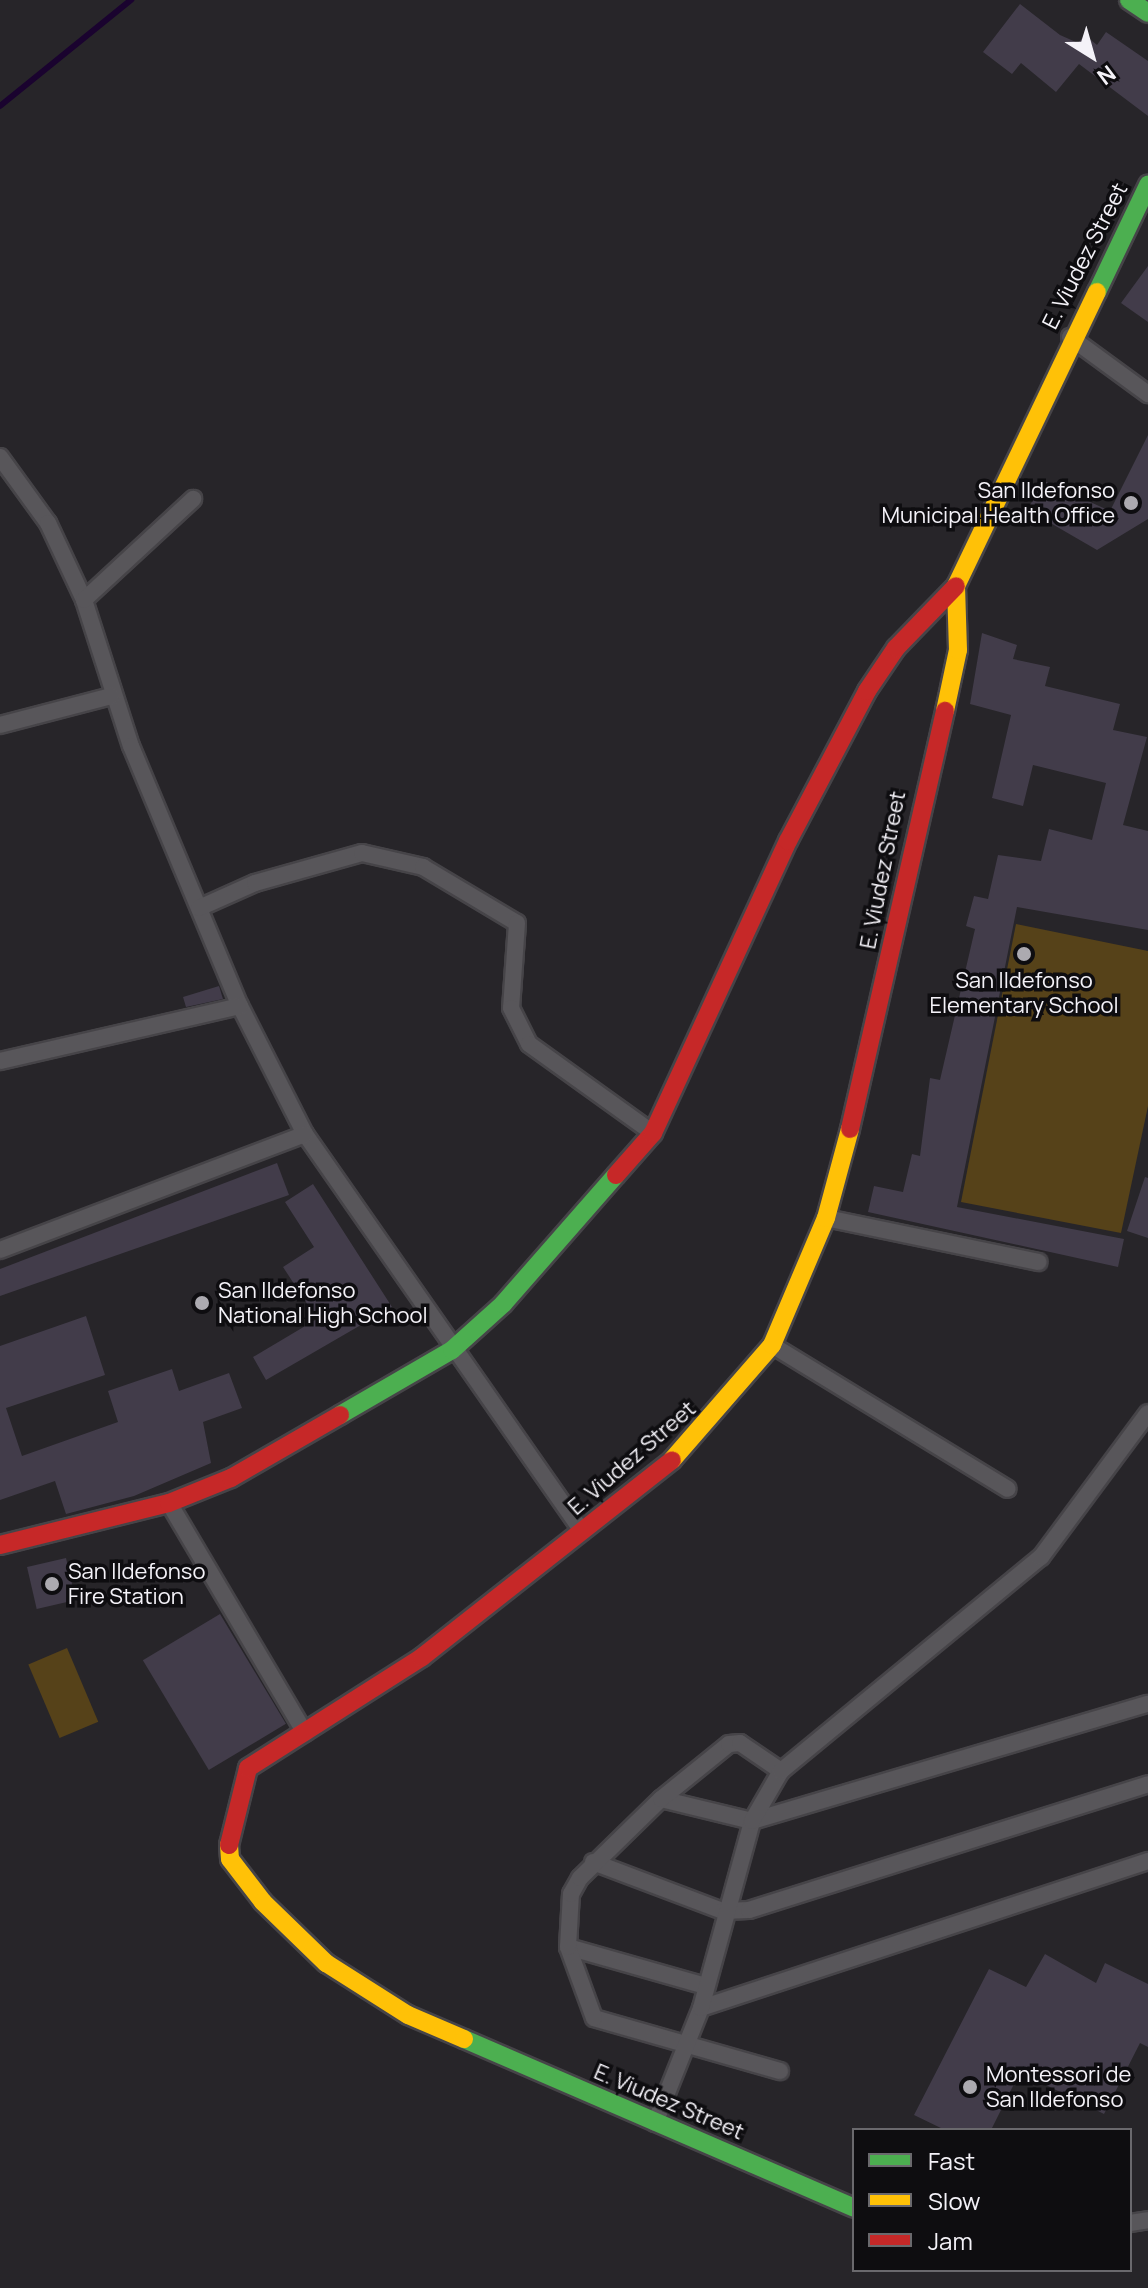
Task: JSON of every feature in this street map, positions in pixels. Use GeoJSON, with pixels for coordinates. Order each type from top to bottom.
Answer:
{"type":"FeatureCollection","features":[{"type":"Feature","properties":{"kind":"main road"},"geometry":{"type":"LineString","coordinates":[[1129,0],[1148,13]]}},
{"type":"Feature","properties":{"kind":"main road","name":"E. Viudez Street"},"geometry":{"type":"LineString","coordinates":[[852,2207],[408,2015],[326,1963],[263,1902],[230,1859],[233,1802],[248,1768],[422,1657],[583,1532],[692,1442],[772,1345],[826,1218],[870,1053],[958,650],[956,586],[1070,337],[1148,185]]}},
{"type":"Feature","properties":{"kind":"main road"},"geometry":{"type":"LineString","coordinates":[[0,1545],[169,1503],[277,1453],[452,1350],[503,1304],[653,1133],[788,841],[867,691],[896,648],[956,586]]}},
{"type":"Feature","properties":{"kind":"street"},"geometry":{"type":"LineString","coordinates":[[1070,337],[1148,394]]}},
{"type":"Feature","properties":{"kind":"street"},"geometry":{"type":"LineString","coordinates":[[0,457],[48,523],[84,600],[111,696],[240,1006],[305,1134],[452,1350],[583,1532]]}},
{"type":"Feature","properties":{"kind":"street"},"geometry":{"type":"LineString","coordinates":[[84,600],[193,499]]}},
{"type":"Feature","properties":{"kind":"street"},"geometry":{"type":"LineString","coordinates":[[0,725],[111,696]]}},
{"type":"Feature","properties":{"kind":"street"},"geometry":{"type":"LineString","coordinates":[[199,908],[255,883],[362,853],[423,867],[517,923],[511,1008],[529,1044],[653,1133]]}},
{"type":"Feature","properties":{"kind":"street"},"geometry":{"type":"LineString","coordinates":[[0,1061],[240,1006]]}},
{"type":"Feature","properties":{"kind":"street"},"geometry":{"type":"LineString","coordinates":[[0,1250],[305,1134]]}},
{"type":"Feature","properties":{"kind":"street"},"geometry":{"type":"LineString","coordinates":[[826,1218],[1039,1262]]}},
{"type":"Feature","properties":{"kind":"street"},"geometry":{"type":"LineString","coordinates":[[772,1345],[1008,1489]]}},
{"type":"Feature","properties":{"kind":"street"},"geometry":{"type":"LineString","coordinates":[[655,2123],[701,2008],[723,1911],[752,1821],[781,1771],[1041,1557],[1146,1421]]}},
{"type":"Feature","properties":{"kind":"street"},"geometry":{"type":"LineString","coordinates":[[169,1503],[305,1733]]}},
{"type":"Feature","properties":{"kind":"street"},"geometry":{"type":"LineString","coordinates":[[661,1799],[752,1821],[1148,1704]]}},
{"type":"Feature","properties":{"kind":"street"},"geometry":{"type":"LineString","coordinates":[[780,2071],[685,2048],[594,2018],[568,1947],[571,1894],[593,1862],[661,1799],[729,1744],[740,1743],[781,1771]]}},
{"type":"Feature","properties":{"kind":"street"},"geometry":{"type":"LineString","coordinates":[[593,1862],[723,1911],[749,1910],[1148,1784]]}},
{"type":"Feature","properties":{"kind":"street"},"geometry":{"type":"LineString","coordinates":[[701,2008],[1148,1861]]}},
{"type":"Feature","properties":{"kind":"street"},"geometry":{"type":"LineString","coordinates":[[568,1947],[706,1986]]}},
{"type":"Feature","properties":{"kind":"shaded area"},"geometry":{"type":"Polygon","coordinates":[[[1016,924],[1148,951],[1148,1106],[1121,1233],[961,1202],[1016,924]]]}},
{"type":"Feature","properties":{"kind":"shaded area"},"geometry":{"type":"Polygon","coordinates":[[[67,1648],[98,1722],[60,1738],[28,1664],[67,1648]]]}},
{"type":"Feature","properties":{"kind":"building"},"geometry":{"type":"Polygon","coordinates":[[[1020,4],[1060,35],[1078,43],[1085,35],[1097,45],[1106,32],[1148,61],[1148,116],[1079,64],[1056,92],[1021,63],[1012,74],[983,52],[1020,4]]]}},
{"type":"Feature","properties":{"kind":"building"},"geometry":{"type":"Polygon","coordinates":[[[1148,266],[1148,322],[1121,303],[1148,266]]]}},
{"type":"Feature","properties":{"kind":"building"},"geometry":{"type":"Polygon","coordinates":[[[1148,435],[1148,519],[1097,550],[1028,510],[1042,480],[1110,511],[1148,435]]]}},
{"type":"Feature","properties":{"kind":"building"},"geometry":{"type":"Polygon","coordinates":[[[982,633],[1017,645],[1013,659],[1050,667],[1045,686],[1120,704],[1113,730],[1147,737],[1123,825],[1148,831],[1148,930],[1017,907],[957,1207],[1124,1239],[1118,1267],[868,1212],[874,1186],[903,1192],[912,1154],[920,1156],[930,1078],[940,1080],[975,929],[966,926],[974,896],[988,899],[998,855],[1041,861],[1049,829],[1092,840],[1106,783],[1033,765],[1023,806],[992,798],[1011,715],[970,704],[982,633]]]}},
{"type":"Feature","properties":{"kind":"building"},"geometry":{"type":"Polygon","coordinates":[[[219,986],[223,999],[186,1007],[183,997],[219,986]]]}},
{"type":"Feature","properties":{"kind":"building"},"geometry":{"type":"Polygon","coordinates":[[[277,1163],[289,1195],[0,1296],[0,1269],[277,1163]]]}},
{"type":"Feature","properties":{"kind":"building"},"geometry":{"type":"Polygon","coordinates":[[[1145,1177],[1148,1178],[1148,1238],[1127,1231],[1145,1177]]]}},
{"type":"Feature","properties":{"kind":"building"},"geometry":{"type":"Polygon","coordinates":[[[313,1184],[392,1307],[266,1380],[253,1357],[317,1319],[283,1267],[314,1247],[285,1202],[313,1184]]]}},
{"type":"Feature","properties":{"kind":"building"},"geometry":{"type":"Polygon","coordinates":[[[86,1316],[105,1375],[6,1408],[22,1456],[118,1422],[108,1391],[172,1369],[179,1391],[229,1373],[242,1408],[203,1422],[211,1463],[134,1496],[66,1514],[55,1481],[0,1500],[0,1346],[86,1316]]]}},
{"type":"Feature","properties":{"kind":"building","name":"San Ildefonso Fire Station"},"geometry":{"type":"Polygon","coordinates":[[[66,1558],[76,1600],[37,1609],[27,1567],[66,1558]]]}},
{"type":"Feature","properties":{"kind":"building"},"geometry":{"type":"Polygon","coordinates":[[[220,1614],[286,1724],[209,1770],[143,1660],[220,1614]]]}},
{"type":"Feature","properties":{"kind":"building"},"geometry":{"type":"Polygon","coordinates":[[[1045,1954],[1096,1983],[1105,1963],[1148,1984],[1148,2047],[1140,2043],[1104,2114],[1020,2072],[992,2128],[941,2128],[914,2115],[989,1969],[1026,1987],[1045,1954]]]}},
{"type":"Feature","properties":{"kind":"waterway"},"geometry":{"type":"LineString","coordinates":[[0,106],[131,0]]}},
{"type":"Feature","properties":{"kind":"traffic: fast"},"geometry":{"type":"LineString","coordinates":[[1129,0],[1148,13]]}},
{"type":"Feature","properties":{"kind":"traffic: fast"},"geometry":{"type":"LineString","coordinates":[[1097,292],[1148,185]]}},
{"type":"Feature","properties":{"kind":"traffic: fast"},"geometry":{"type":"LineString","coordinates":[[340,1415],[452,1350],[503,1304],[616,1175]]}},
{"type":"Feature","properties":{"kind":"traffic: fast"},"geometry":{"type":"LineString","coordinates":[[464,2039],[852,2207]]}},
{"type":"Feature","properties":{"kind":"traffic: slow"},"geometry":{"type":"LineString","coordinates":[[945,711],[958,650],[956,586],[1097,292]]}},
{"type":"Feature","properties":{"kind":"traffic: slow"},"geometry":{"type":"LineString","coordinates":[[672,1460],[772,1345],[826,1218],[850,1129]]}},
{"type":"Feature","properties":{"kind":"traffic: slow"},"geometry":{"type":"LineString","coordinates":[[229,1845],[230,1859],[263,1902],[326,1963],[408,2015],[464,2039]]}},
{"type":"Feature","properties":{"kind":"traffic: jam"},"geometry":{"type":"LineString","coordinates":[[616,1175],[653,1133],[788,841],[867,691],[896,648],[956,586]]}},
{"type":"Feature","properties":{"kind":"traffic: jam"},"geometry":{"type":"LineString","coordinates":[[850,1129],[945,711]]}},
{"type":"Feature","properties":{"kind":"traffic: jam"},"geometry":{"type":"LineString","coordinates":[[0,1545],[169,1503],[231,1478],[340,1415]]}},
{"type":"Feature","properties":{"kind":"traffic: jam"},"geometry":{"type":"LineString","coordinates":[[229,1845],[248,1768],[422,1657],[672,1460]]}},
{"type":"Feature","properties":{"kind":"place","name":"San Ildefonso Municipal Health Office"},"geometry":{"type":"Point","coordinates":[1131,503]}},
{"type":"Feature","properties":{"kind":"place","name":"San Ildefonso Elementary School"},"geometry":{"type":"Point","coordinates":[1024,954]}},
{"type":"Feature","properties":{"kind":"place","name":"San Ildefonso National High School"},"geometry":{"type":"Point","coordinates":[202,1303]}},
{"type":"Feature","properties":{"kind":"place","name":"San Ildefonso Fire Station"},"geometry":{"type":"Point","coordinates":[52,1584]}},
{"type":"Feature","properties":{"kind":"place","name":"Montessori de San Ildefonso"},"geometry":{"type":"Point","coordinates":[970,2087]}}]}
